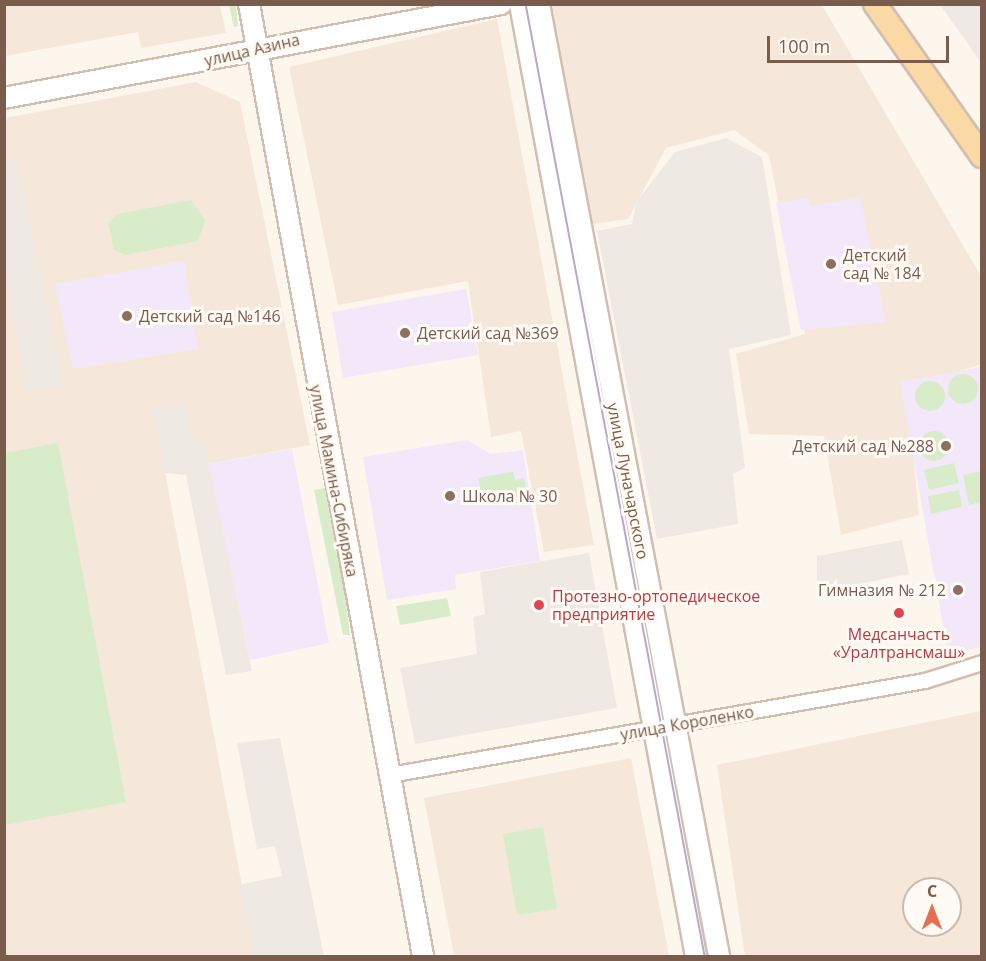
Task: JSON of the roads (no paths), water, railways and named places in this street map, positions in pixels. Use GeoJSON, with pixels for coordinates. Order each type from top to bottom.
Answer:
{"type":"FeatureCollection","features":[{"type":"Feature","properties":{"kind":"main road"},"geometry":{"type":"LineString","coordinates":[[875,4],[981,156]]}},
{"type":"Feature","properties":{"kind":"street","name":"улица Мамина-Сибиряка"},"geometry":{"type":"LineString","coordinates":[[249,4],[423,957]]}},
{"type":"Feature","properties":{"kind":"street","name":"улица Азина"},"geometry":{"type":"LineString","coordinates":[[4,98],[501,4]]}},
{"type":"Feature","properties":{"kind":"street","name":"улица Луначарского"},"geometry":{"type":"LineString","coordinates":[[519,4],[696,957]]}},
{"type":"Feature","properties":{"kind":"street","name":"улица Луначарского"},"geometry":{"type":"LineString","coordinates":[[539,4],[719,957]]}},
{"type":"Feature","properties":{"kind":"street","name":"улица Короленко"},"geometry":{"type":"LineString","coordinates":[[390,775],[925,681],[981,663]]}},
{"type":"Feature","properties":{"kind":"tram line"},"geometry":{"type":"LineString","coordinates":[[526,4],[705,956]]}},
{"type":"Feature","properties":{"kind":"place","name":"Детский сад № 184"},"geometry":{"type":"Point","coordinates":[831,264]}},
{"type":"Feature","properties":{"kind":"place","name":"Детский сад №146"},"geometry":{"type":"Point","coordinates":[127,316]}},
{"type":"Feature","properties":{"kind":"place","name":"Детский сад №369"},"geometry":{"type":"Point","coordinates":[405,333]}},
{"type":"Feature","properties":{"kind":"place","name":"Детский сад №288"},"geometry":{"type":"Point","coordinates":[946,446]}},
{"type":"Feature","properties":{"kind":"place","name":"Школа № 30"},"geometry":{"type":"Point","coordinates":[450,496]}},
{"type":"Feature","properties":{"kind":"place","name":"Гимназия № 212"},"geometry":{"type":"Point","coordinates":[958,590]}},
{"type":"Feature","properties":{"kind":"place","name":"Протезно-ортопедическое предприятие"},"geometry":{"type":"Point","coordinates":[539,605]}},
{"type":"Feature","properties":{"kind":"place","name":"Медсанчасть «Уралтрансмаш»"},"geometry":{"type":"Point","coordinates":[899,613]}}]}
